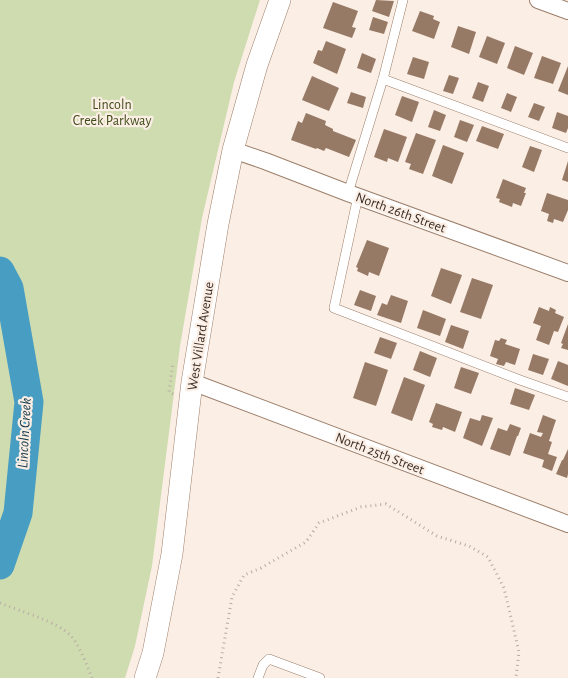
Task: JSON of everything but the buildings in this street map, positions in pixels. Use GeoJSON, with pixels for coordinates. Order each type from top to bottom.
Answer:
{"type":"FeatureCollection","features":[{"type":"Feature","properties":{"kind":"street","name":"West Villard Avenue"},"geometry":{"type":"LineString","coordinates":[[145,678],[153,653],[172,554],[192,382],[218,224],[233,150],[257,65],[280,0]]}},
{"type":"Feature","properties":{"kind":"street"},"geometry":{"type":"LineString","coordinates":[[538,0],[568,11]]}},
{"type":"Feature","properties":{"kind":"street","name":"North 26th Street"},"geometry":{"type":"LineString","coordinates":[[233,150],[568,273]]}},
{"type":"Feature","properties":{"kind":"street","name":"North 25th Street"},"geometry":{"type":"LineString","coordinates":[[192,382],[568,524]]}},
{"type":"Feature","properties":{"kind":"lane"},"geometry":{"type":"LineString","coordinates":[[403,0],[353,195],[334,308],[568,397]]}},
{"type":"Feature","properties":{"kind":"lane"},"geometry":{"type":"LineString","coordinates":[[383,79],[568,148]]}},
{"type":"Feature","properties":{"kind":"lane"},"geometry":{"type":"LineString","coordinates":[[258,678],[269,659],[320,678]]}},
{"type":"Feature","properties":{"kind":"path"},"geometry":{"type":"LineString","coordinates":[[173,363],[169,392],[173,394]]}},
{"type":"Feature","properties":{"kind":"path"},"geometry":{"type":"LineString","coordinates":[[218,678],[232,598],[244,575],[268,564],[306,542],[319,524],[361,508],[386,504],[437,536],[469,546],[488,557],[504,588],[517,642],[519,652],[516,678]]}},
{"type":"Feature","properties":{"kind":"path"},"geometry":{"type":"LineString","coordinates":[[0,603],[62,629],[78,647],[92,678]]}},
{"type":"Feature","properties":{"kind":"green space","name":"Lincoln Creek Parkway"},"geometry":{"type":"Polygon","coordinates":[[[0,0],[260,0],[234,82],[202,218],[180,346],[152,566],[135,646],[125,678],[0,678],[0,0]]]}},
{"type":"Feature","properties":{"kind":"waterway","name":"Lincoln Creek"},"geometry":{"type":"LineString","coordinates":[[0,271],[9,288],[29,402],[18,513],[0,565]]}}]}
